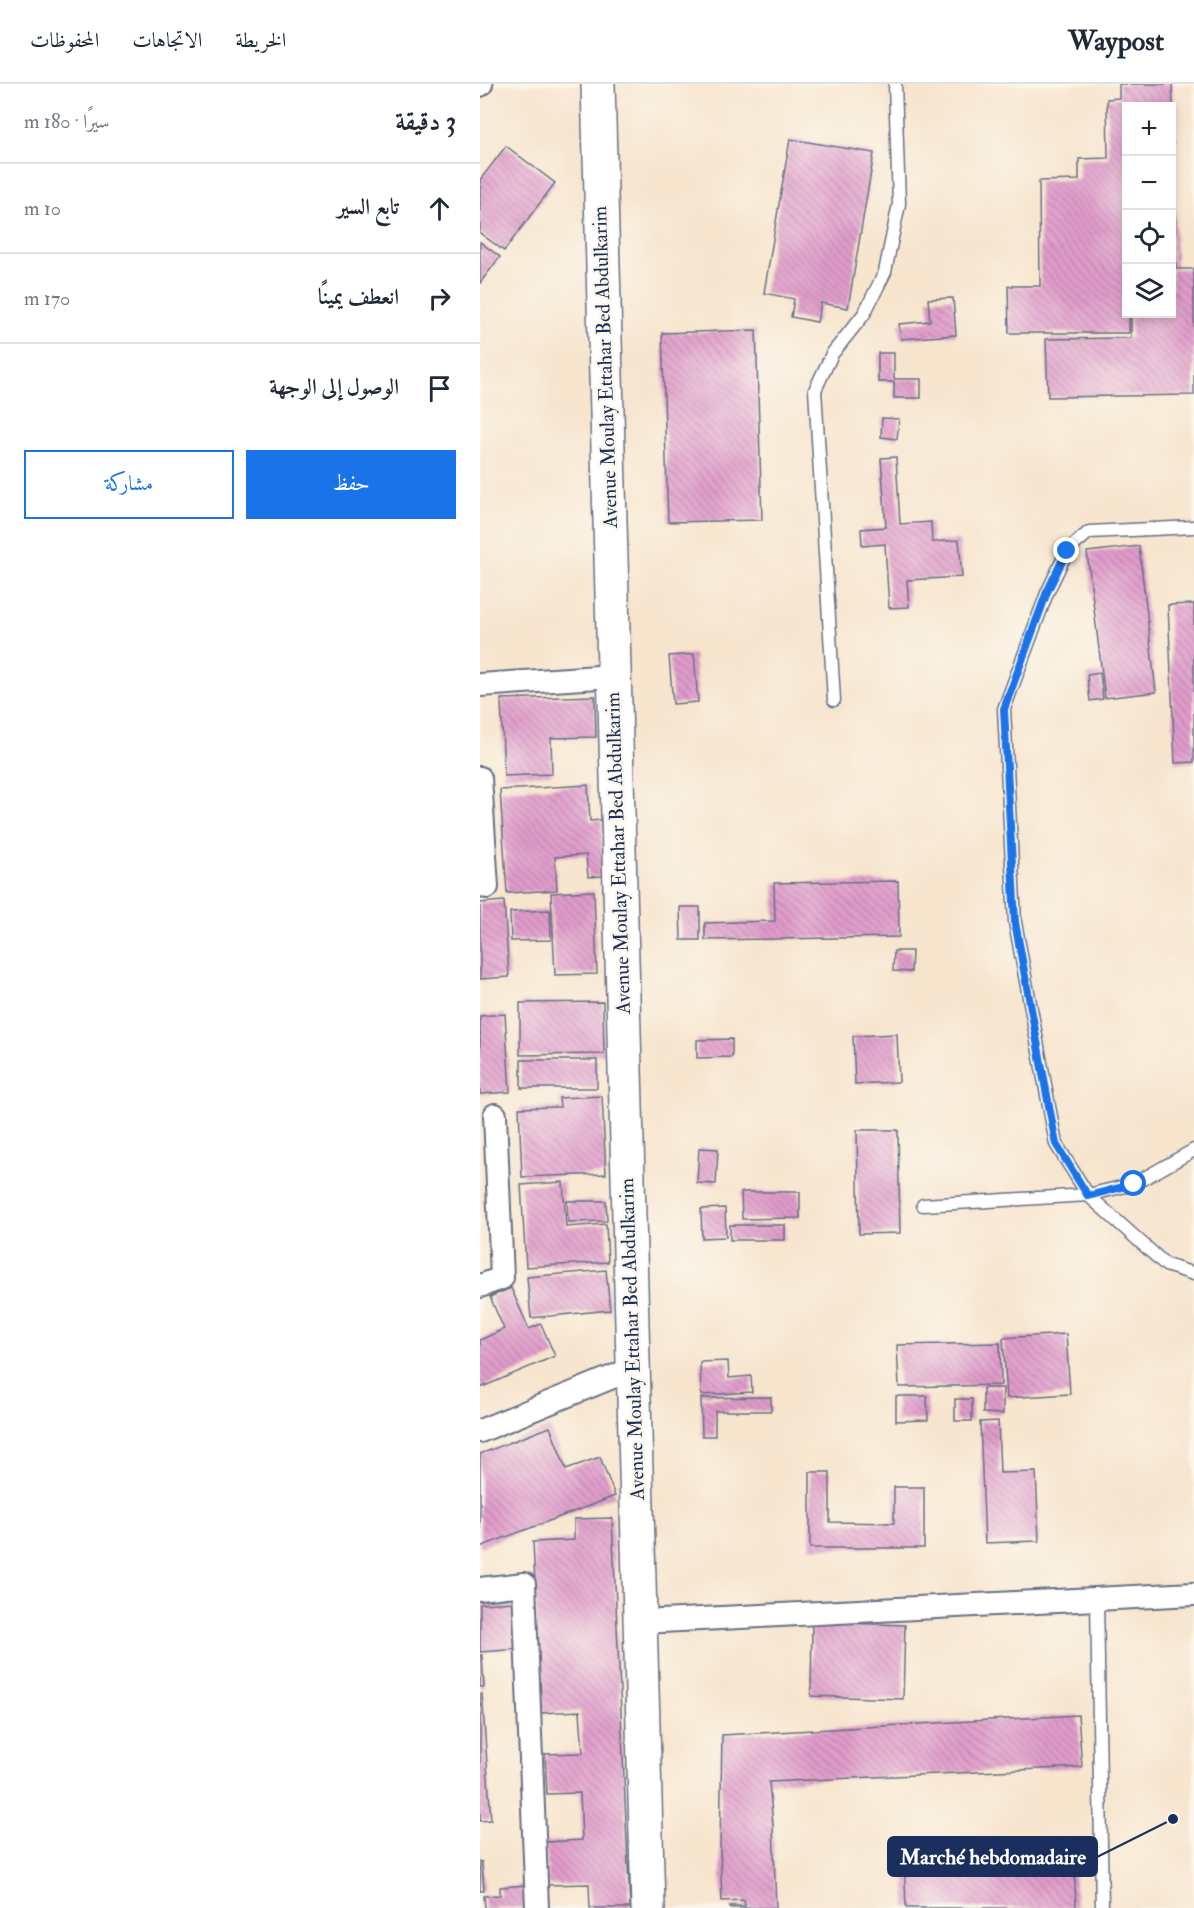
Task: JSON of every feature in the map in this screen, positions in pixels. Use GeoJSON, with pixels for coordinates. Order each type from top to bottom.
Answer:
{"type":"FeatureCollection","features":[{"type":"Feature","properties":{"kind":"street","name":"Avenue Moulay Ettahar Bed Abdulkarim"},"geometry":{"type":"LineString","coordinates":[[598,84],[648,1908]]}},
{"type":"Feature","properties":{"kind":"street"},"geometry":{"type":"LineString","coordinates":[[480,686],[613,676]]}},
{"type":"Feature","properties":{"kind":"street"},"geometry":{"type":"LineString","coordinates":[[480,778],[487,887]]}},
{"type":"Feature","properties":{"kind":"street"},"geometry":{"type":"LineString","coordinates":[[480,1286],[502,1278],[495,1115]]}},
{"type":"Feature","properties":{"kind":"street"},"geometry":{"type":"LineString","coordinates":[[480,1431],[632,1369]]}},
{"type":"Feature","properties":{"kind":"street"},"geometry":{"type":"LineString","coordinates":[[480,1589],[524,1584],[537,1908]]}},
{"type":"Feature","properties":{"kind":"street"},"geometry":{"type":"LineString","coordinates":[[641,1622],[1194,1594]]}},
{"type":"Feature","properties":{"kind":"lane"},"geometry":{"type":"LineString","coordinates":[[834,700],[815,390],[832,354],[864,314],[885,272],[899,204],[895,84]]}},
{"type":"Feature","properties":{"kind":"lane"},"geometry":{"type":"LineString","coordinates":[[1194,527],[1089,532],[1067,551],[1047,592],[1004,709],[1015,922],[1056,1144],[1088,1196],[1166,1265],[1194,1274]]}},
{"type":"Feature","properties":{"kind":"lane"},"geometry":{"type":"LineString","coordinates":[[923,1205],[1088,1196],[1134,1184],[1194,1150]]}},
{"type":"Feature","properties":{"kind":"lane"},"geometry":{"type":"LineString","coordinates":[[1097,1598],[1102,1908]]}},
{"type":"Feature","properties":{"kind":"building"},"geometry":{"type":"Polygon","coordinates":[[[1119,84],[1172,84],[1173,102],[1122,102],[1122,318],[1129,318],[1129,333],[1009,333],[1008,286],[1040,286],[1039,181],[1079,180],[1079,159],[1108,158],[1107,99],[1119,98],[1119,84]]]}},
{"type":"Feature","properties":{"kind":"building"},"geometry":{"type":"Polygon","coordinates":[[[790,139],[874,153],[848,308],[821,303],[817,322],[791,317],[794,299],[764,293],[790,139]]]}},
{"type":"Feature","properties":{"kind":"building"},"geometry":{"type":"Polygon","coordinates":[[[506,146],[555,183],[504,251],[480,233],[480,180],[506,146]]]}},
{"type":"Feature","properties":{"kind":"building"},"geometry":{"type":"Polygon","coordinates":[[[480,242],[500,257],[480,283],[480,242]]]}},
{"type":"Feature","properties":{"kind":"building"},"geometry":{"type":"Polygon","coordinates":[[[1176,269],[1194,269],[1194,395],[1048,397],[1046,339],[1131,338],[1131,318],[1176,318],[1176,269]]]}},
{"type":"Feature","properties":{"kind":"building"},"geometry":{"type":"Polygon","coordinates":[[[953,298],[956,335],[901,339],[899,324],[930,321],[928,299],[953,298]]]}},
{"type":"Feature","properties":{"kind":"building"},"geometry":{"type":"Polygon","coordinates":[[[756,330],[762,520],[668,522],[662,333],[756,330]]]}},
{"type":"Feature","properties":{"kind":"building"},"geometry":{"type":"Polygon","coordinates":[[[878,353],[894,353],[894,379],[921,379],[921,398],[894,398],[894,382],[878,382],[878,353]]]}},
{"type":"Feature","properties":{"kind":"building"},"geometry":{"type":"Polygon","coordinates":[[[882,418],[899,419],[897,439],[881,437],[882,418]]]}},
{"type":"Feature","properties":{"kind":"building"},"geometry":{"type":"Polygon","coordinates":[[[896,457],[900,524],[931,522],[932,542],[959,540],[962,577],[907,580],[909,607],[889,608],[885,544],[862,546],[861,529],[886,527],[881,458],[896,457]]]}},
{"type":"Feature","properties":{"kind":"building"},"geometry":{"type":"Polygon","coordinates":[[[1139,546],[1156,692],[1105,698],[1087,552],[1139,546]]]}},
{"type":"Feature","properties":{"kind":"building"},"geometry":{"type":"Polygon","coordinates":[[[1194,604],[1194,762],[1175,763],[1168,605],[1194,604]]]}},
{"type":"Feature","properties":{"kind":"building"},"geometry":{"type":"Polygon","coordinates":[[[694,654],[698,702],[673,704],[669,656],[694,654]]]}},
{"type":"Feature","properties":{"kind":"building"},"geometry":{"type":"Polygon","coordinates":[[[1100,673],[1103,699],[1090,701],[1087,675],[1100,673]]]}},
{"type":"Feature","properties":{"kind":"building"},"geometry":{"type":"Polygon","coordinates":[[[595,696],[596,737],[551,738],[552,774],[504,776],[501,699],[595,696]]]}},
{"type":"Feature","properties":{"kind":"building"},"geometry":{"type":"Polygon","coordinates":[[[588,785],[590,821],[601,820],[604,876],[588,877],[586,855],[555,857],[557,890],[507,893],[500,790],[588,785]]]}},
{"type":"Feature","properties":{"kind":"building"},"geometry":{"type":"Polygon","coordinates":[[[898,881],[899,937],[705,940],[705,923],[775,921],[774,883],[898,881]]]}},
{"type":"Feature","properties":{"kind":"building"},"geometry":{"type":"Polygon","coordinates":[[[594,891],[597,974],[555,975],[551,893],[594,891]]]}},
{"type":"Feature","properties":{"kind":"building"},"geometry":{"type":"Polygon","coordinates":[[[504,901],[509,977],[480,979],[480,903],[504,901]]]}},
{"type":"Feature","properties":{"kind":"building"},"geometry":{"type":"Polygon","coordinates":[[[680,907],[700,907],[700,940],[681,940],[680,907]]]}},
{"type":"Feature","properties":{"kind":"building"},"geometry":{"type":"Polygon","coordinates":[[[550,910],[551,940],[511,941],[510,912],[550,910]]]}},
{"type":"Feature","properties":{"kind":"building"},"geometry":{"type":"Polygon","coordinates":[[[894,951],[912,951],[911,972],[893,971],[894,951]]]}},
{"type":"Feature","properties":{"kind":"building"},"geometry":{"type":"Polygon","coordinates":[[[603,1002],[604,1054],[520,1055],[520,1003],[603,1002]]]}},
{"type":"Feature","properties":{"kind":"building"},"geometry":{"type":"Polygon","coordinates":[[[505,1014],[510,1092],[480,1094],[480,1016],[505,1014]]]}},
{"type":"Feature","properties":{"kind":"building"},"geometry":{"type":"Polygon","coordinates":[[[897,1034],[899,1082],[855,1084],[853,1036],[897,1034]]]}},
{"type":"Feature","properties":{"kind":"building"},"geometry":{"type":"Polygon","coordinates":[[[732,1039],[732,1057],[697,1058],[697,1040],[732,1039]]]}},
{"type":"Feature","properties":{"kind":"building"},"geometry":{"type":"Polygon","coordinates":[[[521,1060],[597,1060],[597,1088],[521,1088],[521,1060]]]}},
{"type":"Feature","properties":{"kind":"building"},"geometry":{"type":"Polygon","coordinates":[[[602,1096],[606,1174],[522,1177],[519,1108],[560,1107],[559,1098],[602,1096]]]}},
{"type":"Feature","properties":{"kind":"building"},"geometry":{"type":"Polygon","coordinates":[[[857,1130],[898,1130],[900,1233],[859,1234],[857,1130]]]}},
{"type":"Feature","properties":{"kind":"building"},"geometry":{"type":"Polygon","coordinates":[[[699,1148],[718,1149],[716,1184],[697,1183],[699,1148]]]}},
{"type":"Feature","properties":{"kind":"building"},"geometry":{"type":"Polygon","coordinates":[[[563,1182],[566,1227],[606,1224],[608,1262],[526,1267],[521,1185],[563,1182]]]}},
{"type":"Feature","properties":{"kind":"building"},"geometry":{"type":"Polygon","coordinates":[[[741,1192],[800,1192],[800,1218],[742,1219],[741,1192]]]}},
{"type":"Feature","properties":{"kind":"building"},"geometry":{"type":"Polygon","coordinates":[[[567,1201],[606,1201],[607,1221],[568,1222],[567,1201]]]}},
{"type":"Feature","properties":{"kind":"building"},"geometry":{"type":"Polygon","coordinates":[[[725,1208],[726,1237],[702,1238],[701,1209],[725,1208]]]}},
{"type":"Feature","properties":{"kind":"building"},"geometry":{"type":"Polygon","coordinates":[[[730,1225],[785,1225],[785,1240],[730,1240],[730,1225]]]}},
{"type":"Feature","properties":{"kind":"building"},"geometry":{"type":"Polygon","coordinates":[[[606,1270],[610,1310],[531,1318],[527,1277],[606,1270]]]}},
{"type":"Feature","properties":{"kind":"building"},"geometry":{"type":"Polygon","coordinates":[[[511,1288],[529,1329],[541,1324],[555,1356],[480,1388],[480,1340],[504,1329],[490,1297],[511,1288]]]}},
{"type":"Feature","properties":{"kind":"building"},"geometry":{"type":"Polygon","coordinates":[[[1066,1334],[1070,1394],[1007,1398],[1003,1338],[1066,1334]]]}},
{"type":"Feature","properties":{"kind":"building"},"geometry":{"type":"Polygon","coordinates":[[[1000,1343],[1001,1385],[899,1387],[897,1345],[1000,1343]]]}},
{"type":"Feature","properties":{"kind":"building"},"geometry":{"type":"Polygon","coordinates":[[[728,1361],[729,1378],[751,1376],[752,1392],[701,1395],[700,1362],[728,1361]]]}},
{"type":"Feature","properties":{"kind":"building"},"geometry":{"type":"Polygon","coordinates":[[[983,1388],[1003,1388],[1003,1414],[983,1413],[983,1388]]]}},
{"type":"Feature","properties":{"kind":"building"},"geometry":{"type":"Polygon","coordinates":[[[896,1396],[927,1396],[928,1420],[896,1421],[896,1396]]]}},
{"type":"Feature","properties":{"kind":"building"},"geometry":{"type":"Polygon","coordinates":[[[771,1397],[771,1411],[715,1411],[715,1436],[702,1436],[701,1398],[771,1397]]]}},
{"type":"Feature","properties":{"kind":"building"},"geometry":{"type":"Polygon","coordinates":[[[955,1399],[972,1399],[972,1421],[955,1421],[955,1399]]]}},
{"type":"Feature","properties":{"kind":"building"},"geometry":{"type":"Polygon","coordinates":[[[998,1421],[1000,1473],[1036,1472],[1039,1541],[985,1543],[980,1422],[998,1421]]]}},
{"type":"Feature","properties":{"kind":"building"},"geometry":{"type":"Polygon","coordinates":[[[550,1427],[566,1469],[600,1457],[615,1496],[480,1547],[480,1454],[550,1427]]]}},
{"type":"Feature","properties":{"kind":"building"},"geometry":{"type":"Polygon","coordinates":[[[810,1472],[830,1472],[830,1522],[894,1523],[894,1487],[924,1487],[924,1548],[810,1548],[810,1472]]]}},
{"type":"Feature","properties":{"kind":"building"},"geometry":{"type":"Polygon","coordinates":[[[612,1518],[630,1908],[590,1908],[589,1884],[548,1885],[546,1842],[582,1840],[580,1793],[547,1794],[545,1754],[583,1753],[580,1711],[541,1713],[533,1542],[574,1540],[574,1519],[612,1518]]]}},
{"type":"Feature","properties":{"kind":"building"},"geometry":{"type":"Polygon","coordinates":[[[516,1602],[519,1649],[480,1652],[480,1604],[516,1602]]]}},
{"type":"Feature","properties":{"kind":"building"},"geometry":{"type":"Polygon","coordinates":[[[812,1622],[905,1625],[903,1699],[811,1696],[812,1622]]]}},
{"type":"Feature","properties":{"kind":"building"},"geometry":{"type":"Polygon","coordinates":[[[480,1655],[482,1655],[484,1687],[480,1687],[480,1655]]]}},
{"type":"Feature","properties":{"kind":"building"},"geometry":{"type":"Polygon","coordinates":[[[480,1694],[482,1694],[491,1820],[480,1821],[480,1694]]]}},
{"type":"Feature","properties":{"kind":"building"},"geometry":{"type":"Polygon","coordinates":[[[1078,1715],[1082,1767],[769,1782],[776,1908],[730,1908],[730,1906],[745,1906],[744,1900],[722,1901],[720,1849],[722,1735],[1078,1715]]]}},
{"type":"Feature","properties":{"kind":"building"},"geometry":{"type":"Polygon","coordinates":[[[972,1843],[973,1864],[1074,1861],[1076,1908],[906,1908],[904,1854],[929,1853],[929,1844],[972,1843]]]}},
{"type":"Feature","properties":{"kind":"building"},"geometry":{"type":"Polygon","coordinates":[[[480,1862],[482,1862],[484,1891],[480,1891],[480,1862]]]}},
{"type":"Feature","properties":{"kind":"building"},"geometry":{"type":"Polygon","coordinates":[[[527,1885],[528,1908],[485,1908],[484,1896],[500,1895],[500,1887],[527,1885]]]}},
{"type":"Feature","properties":{"kind":"place","name":"Marché hebdomadaire"},"geometry":{"type":"Point","coordinates":[1173,1819]}},
{"type":"Feature","properties":{"kind":"route"},"geometry":{"type":"LineString","coordinates":[[1067,551],[1047,592],[1004,709],[1015,922],[1056,1144],[1088,1196],[1134,1184]]}}]}
